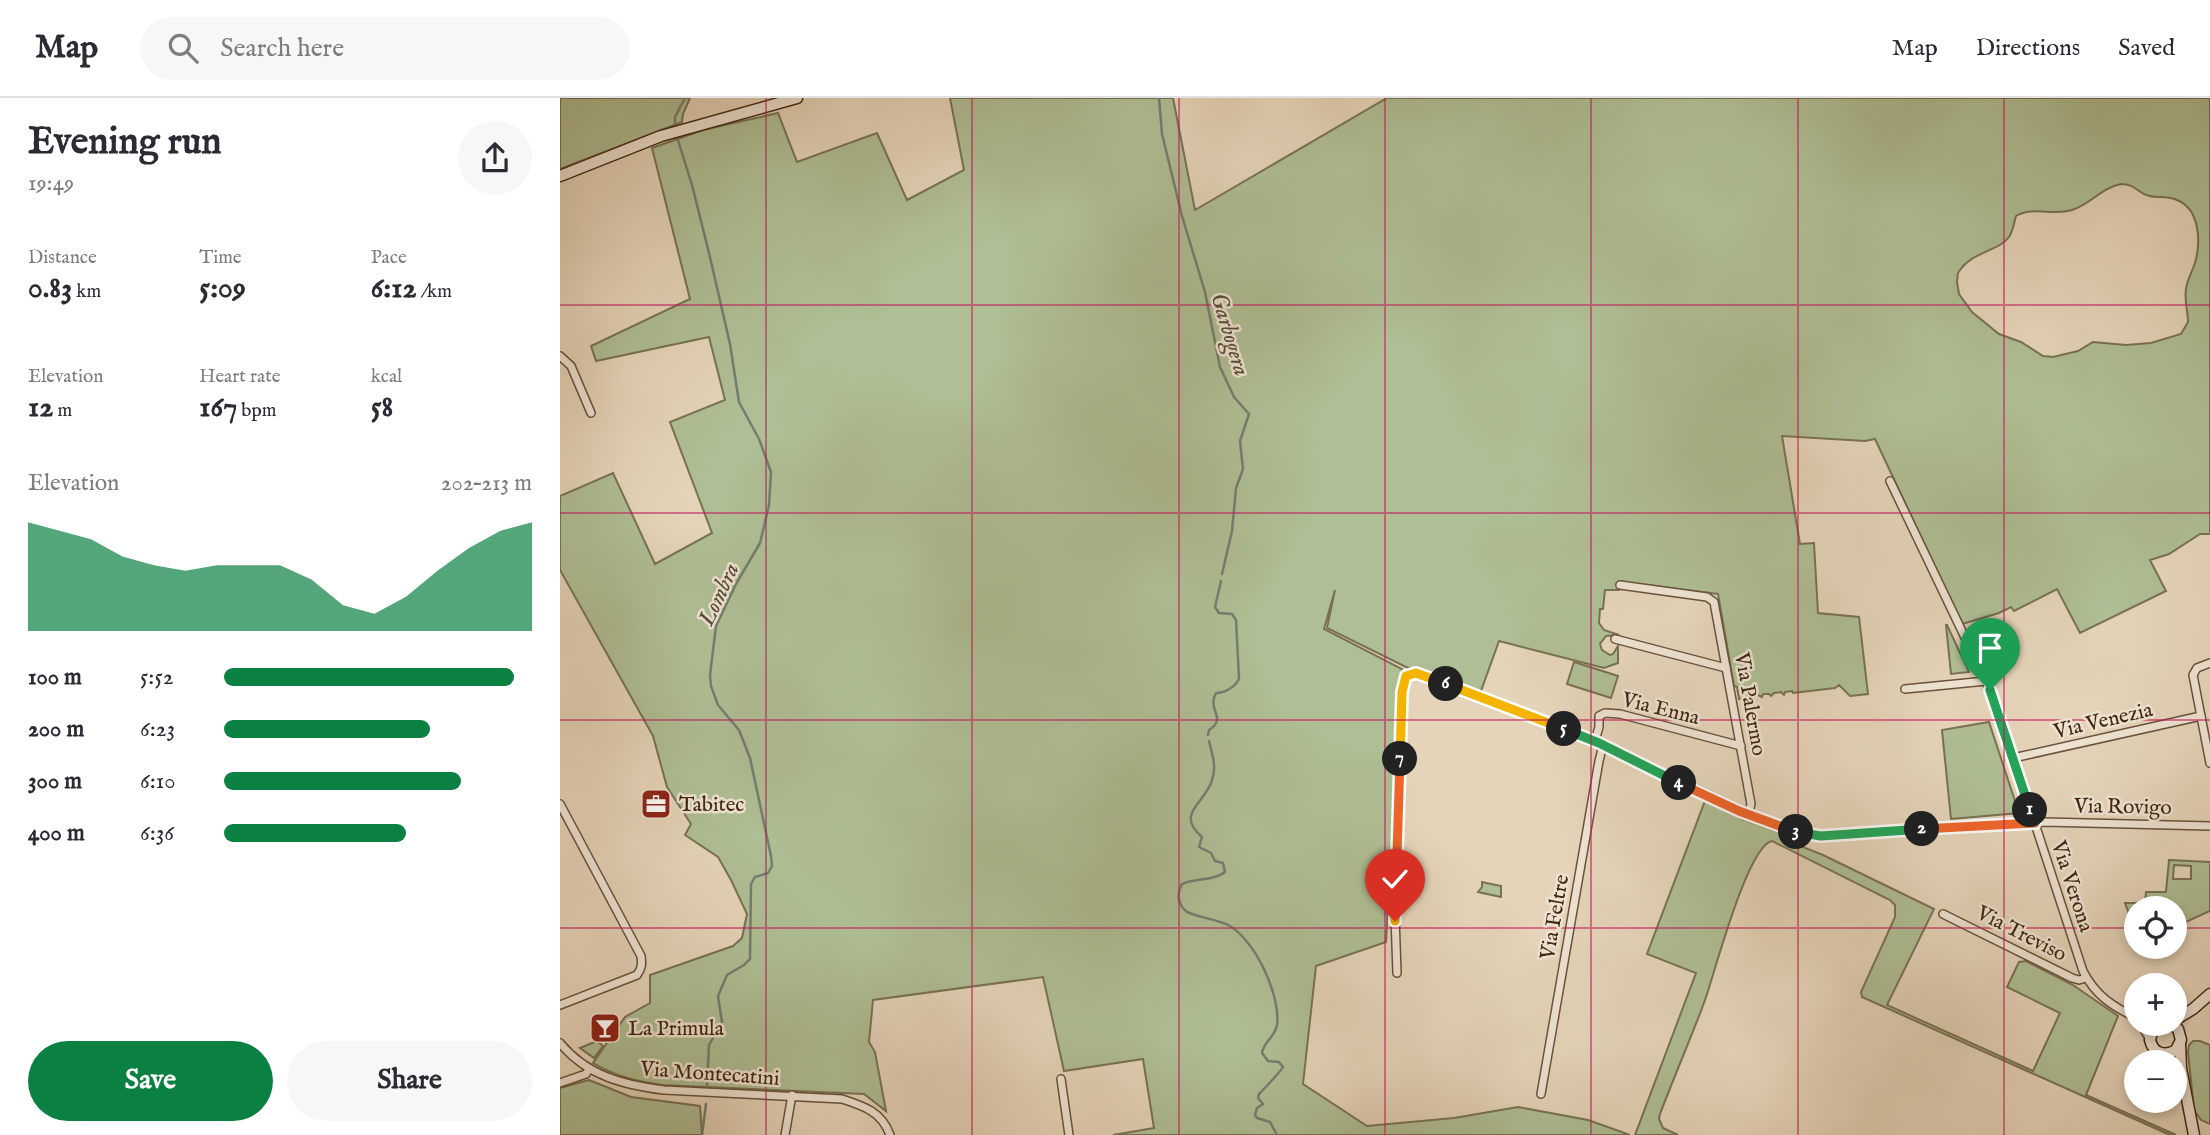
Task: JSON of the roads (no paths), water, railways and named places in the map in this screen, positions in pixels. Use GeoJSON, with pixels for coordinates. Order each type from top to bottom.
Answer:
{"type":"FeatureCollection","features":[{"type":"Feature","properties":{"kind":"street"},"geometry":{"type":"LineString","coordinates":[[560,176],[691,126],[797,98]]}},
{"type":"Feature","properties":{"kind":"street"},"geometry":{"type":"LineString","coordinates":[[560,356],[571,366],[591,413]]}},
{"type":"Feature","properties":{"kind":"street","name":"Via Verona"},"geometry":{"type":"LineString","coordinates":[[1890,481],[1994,698],[2086,978],[2105,1000],[2124,1011]]}},
{"type":"Feature","properties":{"kind":"street","name":"Via Palermo"},"geometry":{"type":"LineString","coordinates":[[1620,585],[1712,599],[1715,604],[1751,805],[1748,815]]}},
{"type":"Feature","properties":{"kind":"street"},"geometry":{"type":"LineString","coordinates":[[1615,639],[1727,668]]}},
{"type":"Feature","properties":{"kind":"street"},"geometry":{"type":"LineString","coordinates":[[2210,663],[2197,668],[2193,674],[2210,759]]}},
{"type":"Feature","properties":{"kind":"street","name":"Via Rovigo"},"geometry":{"type":"LineString","coordinates":[[1397,973],[1395,916],[1402,692],[1408,674],[1419,674],[1595,741],[1748,815],[1794,832],[1821,836],[2045,822],[2210,826]]}},
{"type":"Feature","properties":{"kind":"street"},"geometry":{"type":"LineString","coordinates":[[1905,689],[1986,681]]}},
{"type":"Feature","properties":{"kind":"street","name":"Via Enna"},"geometry":{"type":"LineString","coordinates":[[1595,741],[1599,716],[1606,713],[1620,714],[1741,746]]}},
{"type":"Feature","properties":{"kind":"street","name":"Via Venezia"},"geometry":{"type":"LineString","coordinates":[[2013,758],[2201,716]]}},
{"type":"Feature","properties":{"kind":"street","name":"Via Feltre"},"geometry":{"type":"LineString","coordinates":[[1541,1094],[1598,761],[1603,745]]}},
{"type":"Feature","properties":{"kind":"street"},"geometry":{"type":"LineString","coordinates":[[560,804],[641,956],[642,967],[637,975],[560,1005]]}},
{"type":"Feature","properties":{"kind":"street","name":"Via Treviso"},"geometry":{"type":"LineString","coordinates":[[1943,914],[2075,979],[2086,978]]}},
{"type":"Feature","properties":{"kind":"street"},"geometry":{"type":"LineString","coordinates":[[2187,1013],[2210,994]]}},
{"type":"Feature","properties":{"kind":"street"},"geometry":{"type":"LineString","coordinates":[[2174,1050],[2181,1040],[2184,1023],[2193,1009]]}},
{"type":"Feature","properties":{"kind":"street"},"geometry":{"type":"LineString","coordinates":[[2148,1036],[2156,1050]]}},
{"type":"Feature","properties":{"kind":"street"},"geometry":{"type":"LineString","coordinates":[[2150,1040],[2151,1036]]}},
{"type":"Feature","properties":{"kind":"street"},"geometry":{"type":"LineString","coordinates":[[2180,1036],[2182,1050]]}},
{"type":"Feature","properties":{"kind":"street","name":"Via Montecatini"},"geometry":{"type":"LineString","coordinates":[[560,1043],[589,1069],[614,1080],[664,1090],[842,1099],[870,1108],[886,1123],[890,1135]]}},
{"type":"Feature","properties":{"kind":"street"},"geometry":{"type":"LineString","coordinates":[[560,1083],[586,1074],[589,1069]]}},
{"type":"Feature","properties":{"kind":"street"},"geometry":{"type":"LineString","coordinates":[[1061,1079],[1069,1135]]}},
{"type":"Feature","properties":{"kind":"street"},"geometry":{"type":"LineString","coordinates":[[785,1135],[792,1095]]}},
{"type":"Feature","properties":{"kind":"street"},"geometry":{"type":"LineString","coordinates":[[2187,1099],[2194,1135]]}},
{"type":"Feature","properties":{"kind":"waterway","name":"Lombra"},"geometry":{"type":"LineString","coordinates":[[675,125],[675,117],[685,98]]}},
{"type":"Feature","properties":{"kind":"waterway","name":"Garbogera"},"geometry":{"type":"LineString","coordinates":[[1159,98],[1162,134],[1182,216],[1205,292],[1220,367],[1234,397],[1249,414],[1240,441],[1243,469],[1236,488],[1232,531],[1222,574]]}},
{"type":"Feature","properties":{"kind":"waterway","name":"Lombra"},"geometry":{"type":"LineString","coordinates":[[676,134],[709,253],[730,344],[739,402],[759,439],[771,472],[769,505],[760,543],[716,626],[710,675],[718,705],[739,730],[750,758],[772,866],[768,873],[755,877],[751,884],[750,959],[727,975],[718,996],[722,1022],[709,1045],[707,1087]]}},
{"type":"Feature","properties":{"kind":"waterway","name":"Garbogera"},"geometry":{"type":"LineString","coordinates":[[1208,735],[1217,721],[1213,704],[1216,693],[1230,688],[1239,678],[1236,620],[1232,614],[1219,613],[1215,607],[1221,581]]}},
{"type":"Feature","properties":{"kind":"waterway","name":"Garbogera"},"geometry":{"type":"LineString","coordinates":[[1209,741],[1214,760],[1213,775],[1209,788],[1191,814],[1191,821],[1202,837],[1199,847],[1211,853],[1215,861],[1223,863],[1225,872],[1215,877],[1182,884],[1179,899],[1187,912],[1223,923],[1238,932],[1248,942],[1264,969],[1275,999],[1277,1025],[1262,1053],[1268,1061],[1279,1062],[1283,1067],[1259,1094],[1258,1098],[1263,1104],[1257,1108],[1255,1115],[1270,1122],[1277,1135]]}},
{"type":"Feature","properties":{"kind":"waterway","name":"Lombra"},"geometry":{"type":"LineString","coordinates":[[702,1135],[706,1104]]}},
{"type":"Feature","properties":{"kind":"place","name":"Tabitec"},"geometry":{"type":"Point","coordinates":[656,804]}},
{"type":"Feature","properties":{"kind":"place","name":"La Primula"},"geometry":{"type":"Point","coordinates":[605,1028]}}]}
